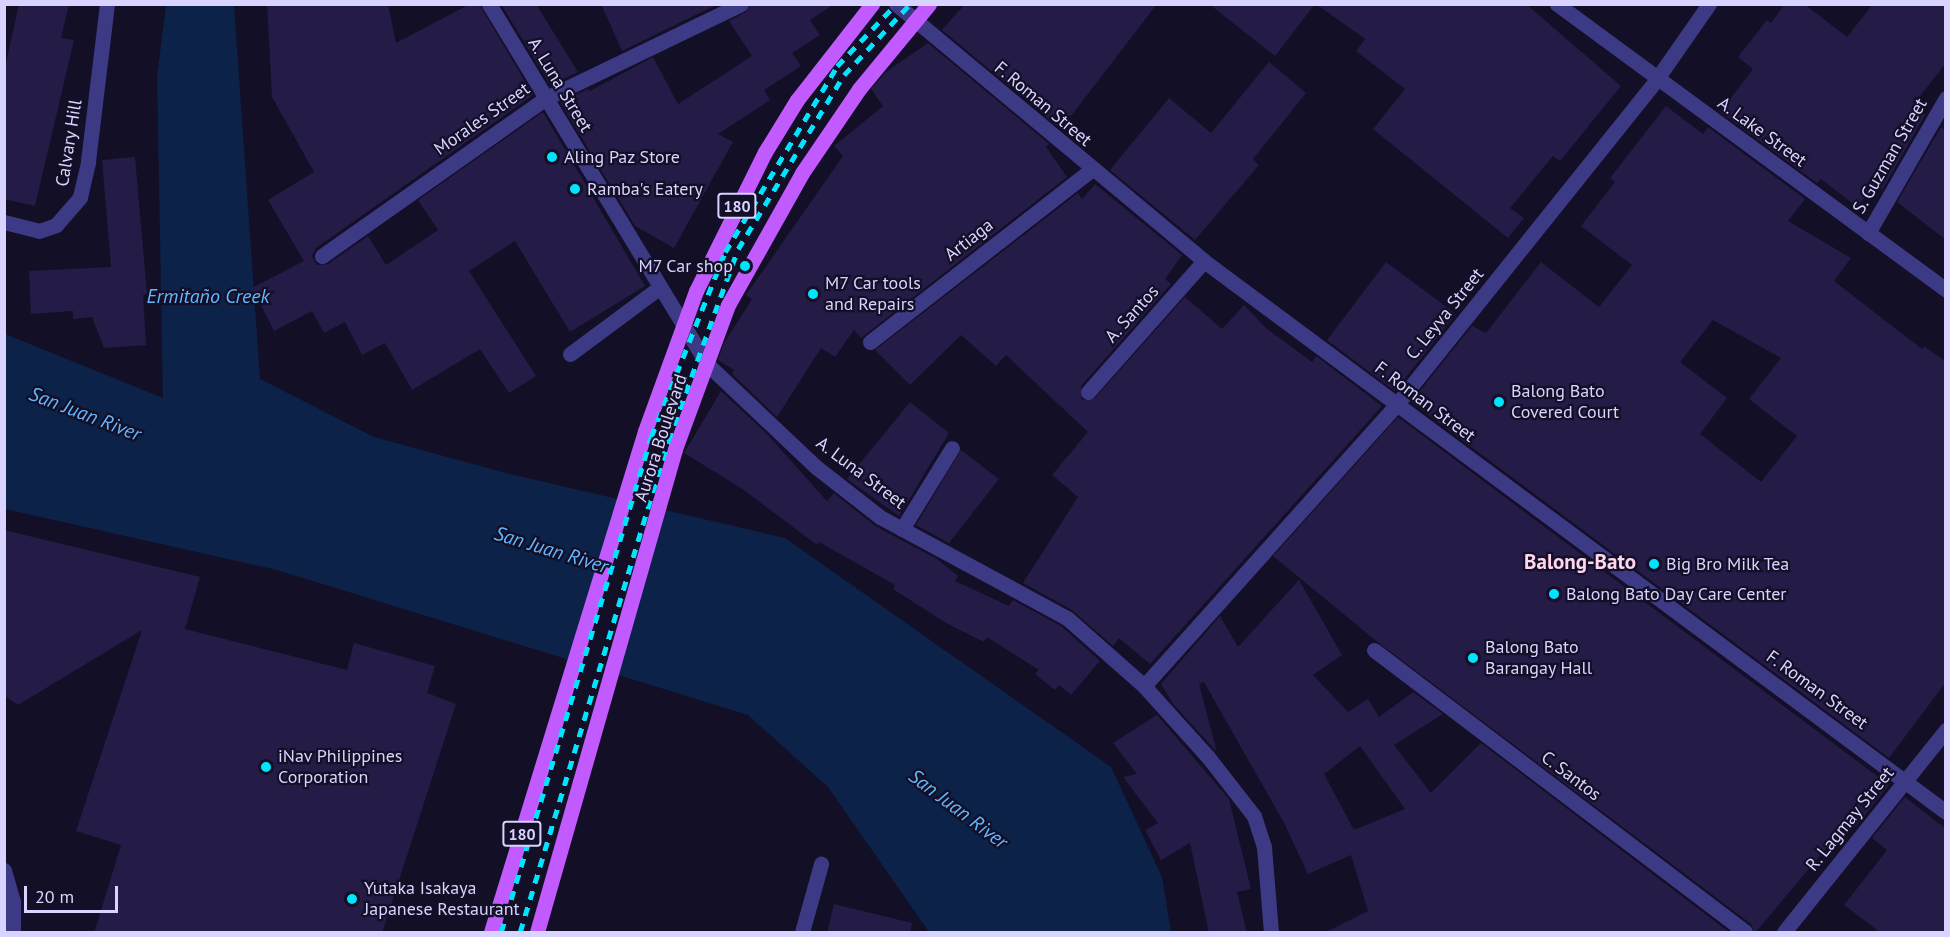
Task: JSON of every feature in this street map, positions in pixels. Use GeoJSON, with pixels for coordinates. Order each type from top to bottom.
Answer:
{"type":"FeatureCollection","features":[{"type":"Feature","properties":{"kind":"main road","name":"Aurora Boulevard"},"geometry":{"type":"LineString","coordinates":[[490,933],[554,736],[645,431],[681,327],[765,152],[797,100],[872,4]]}},
{"type":"Feature","properties":{"kind":"main road","name":"Aurora Boulevard"},"geometry":{"type":"LineString","coordinates":[[537,933],[595,740],[675,449],[728,305],[802,172],[859,89],[929,4]]}},
{"type":"Feature","properties":{"kind":"street","name":"Calvary Hill"},"geometry":{"type":"LineString","coordinates":[[4,222],[39,231],[47,229],[56,225],[80,197],[88,162],[107,4]]}},
{"type":"Feature","properties":{"kind":"street","name":"A. Luna Street"},"geometry":{"type":"LineString","coordinates":[[489,4],[681,327],[706,363],[816,466],[880,517],[1067,618],[1144,686],[1208,757],[1254,816],[1264,848],[1271,933]]}},
{"type":"Feature","properties":{"kind":"street","name":"Morales Street"},"geometry":{"type":"LineString","coordinates":[[322,256],[546,98],[741,4]]}},
{"type":"Feature","properties":{"kind":"street","name":"F. Roman Street"},"geometry":{"type":"LineString","coordinates":[[896,4],[1091,170],[1204,261],[1906,780],[1946,812]]}},
{"type":"Feature","properties":{"kind":"street","name":"A. Lake Street"},"geometry":{"type":"LineString","coordinates":[[1557,4],[1656,81],[1946,290]]}},
{"type":"Feature","properties":{"kind":"street","name":"C. Leyva Street"},"geometry":{"type":"LineString","coordinates":[[1144,686],[1396,405],[1656,81],[1709,4]]}},
{"type":"Feature","properties":{"kind":"street","name":"S. Guzman Street"},"geometry":{"type":"LineString","coordinates":[[1868,233],[1946,98]]}},
{"type":"Feature","properties":{"kind":"street","name":"Artiaga"},"geometry":{"type":"LineString","coordinates":[[870,342],[1091,170]]}},
{"type":"Feature","properties":{"kind":"street","name":"A. Santos"},"geometry":{"type":"LineString","coordinates":[[1088,392],[1204,261]]}},
{"type":"Feature","properties":{"kind":"street"},"geometry":{"type":"LineString","coordinates":[[570,354],[659,288]]}},
{"type":"Feature","properties":{"kind":"street"},"geometry":{"type":"LineString","coordinates":[[902,528],[952,448]]}},
{"type":"Feature","properties":{"kind":"street","name":"C. Santos"},"geometry":{"type":"LineString","coordinates":[[1374,650],[1745,933]]}},
{"type":"Feature","properties":{"kind":"street","name":"R. Lagmay Street"},"geometry":{"type":"LineString","coordinates":[[1784,933],[1946,730]]}},
{"type":"Feature","properties":{"kind":"street"},"geometry":{"type":"LineString","coordinates":[[802,933],[821,864]]}},
{"type":"Feature","properties":{"kind":"street"},"geometry":{"type":"LineString","coordinates":[[4,870],[13,902],[13,933]]}},
{"type":"Feature","properties":{"kind":"water"},"geometry":{"type":"Polygon","coordinates":[[[166,5],[234,5],[260,379],[374,437],[506,473],[785,538],[1111,767],[1162,877],[1171,932],[929,932],[828,787],[748,715],[277,570],[5,509],[5,334],[163,398],[157,77],[166,5]]]}},
{"type":"Feature","properties":{"kind":"pier"},"geometry":{"type":"Polygon","coordinates":[[[627,498],[654,504],[603,674],[577,666],[627,498]]]}},
{"type":"Feature","properties":{"kind":"building"},"geometry":{"type":"Polygon","coordinates":[[[19,4],[69,4],[61,38],[74,40],[35,206],[4,199],[4,72],[19,4]]]}},
{"type":"Feature","properties":{"kind":"building"},"geometry":{"type":"Polygon","coordinates":[[[267,4],[388,4],[396,43],[470,4],[479,4],[533,95],[316,248],[312,256],[317,265],[328,264],[368,236],[386,265],[438,230],[418,200],[543,112],[645,286],[570,332],[515,241],[469,271],[536,376],[509,393],[480,349],[412,390],[385,343],[362,355],[345,322],[324,333],[312,311],[274,331],[252,288],[304,261],[268,200],[314,172],[272,97],[267,4]]]}},
{"type":"Feature","properties":{"kind":"building"},"geometry":{"type":"Polygon","coordinates":[[[501,4],[536,4],[578,72],[550,85],[501,4]]]}},
{"type":"Feature","properties":{"kind":"building"},"geometry":{"type":"Polygon","coordinates":[[[601,4],[718,4],[622,51],[601,4]]]}},
{"type":"Feature","properties":{"kind":"building"},"geometry":{"type":"Polygon","coordinates":[[[751,4],[834,4],[810,20],[820,35],[792,53],[801,66],[764,90],[770,100],[718,134],[733,142],[674,248],[635,226],[560,102],[588,89],[590,91],[653,57],[678,104],[752,56],[729,21],[746,12],[751,4]]]}},
{"type":"Feature","properties":{"kind":"building"},"geometry":{"type":"Polygon","coordinates":[[[965,4],[1157,4],[1061,129],[942,30],[965,4]]]}},
{"type":"Feature","properties":{"kind":"building"},"geometry":{"type":"Polygon","coordinates":[[[1209,4],[1315,4],[1275,56],[1209,4]]]}},
{"type":"Feature","properties":{"kind":"building"},"geometry":{"type":"Polygon","coordinates":[[[1316,4],[1526,4],[1621,86],[1560,161],[1553,156],[1510,208],[1524,218],[1508,238],[1373,129],[1405,89],[1356,51],[1365,39],[1316,4]]]}},
{"type":"Feature","properties":{"kind":"building"},"geometry":{"type":"Polygon","coordinates":[[[1785,4],[1804,4],[1847,37],[1873,4],[1946,4],[1946,63],[1913,105],[1925,115],[1882,190],[1875,185],[1857,207],[1821,179],[1817,183],[1720,112],[1753,69],[1738,57],[1767,20],[1771,23],[1785,4]]]}},
{"type":"Feature","properties":{"kind":"building"},"geometry":{"type":"Polygon","coordinates":[[[928,43],[1049,144],[1046,147],[1067,177],[861,338],[854,330],[835,357],[821,348],[777,417],[732,374],[734,370],[718,360],[724,343],[752,299],[746,295],[843,156],[834,146],[883,106],[871,89],[886,72],[928,43]]]}},
{"type":"Feature","properties":{"kind":"building"},"geometry":{"type":"Polygon","coordinates":[[[1269,62],[1306,93],[1253,159],[1259,165],[1195,240],[1110,170],[1169,98],[1211,133],[1269,62]]]}},
{"type":"Feature","properties":{"kind":"building"},"geometry":{"type":"Polygon","coordinates":[[[1666,106],[1703,134],[1708,127],[1805,199],[1788,221],[1851,258],[1834,281],[1922,349],[1924,346],[1946,362],[1946,682],[1889,758],[1411,402],[1472,326],[1486,333],[1541,262],[1599,307],[1632,265],[1581,226],[1615,182],[1610,178],[1666,106]],[[1713,320],[1680,362],[1727,398],[1700,434],[1761,482],[1797,436],[1749,399],[1781,358],[1713,320]]]}},
{"type":"Feature","properties":{"kind":"building"},"geometry":{"type":"Polygon","coordinates":[[[1941,127],[1946,131],[1946,240],[1897,202],[1941,127]]]}},
{"type":"Feature","properties":{"kind":"building"},"geometry":{"type":"Polygon","coordinates":[[[135,157],[147,294],[143,295],[146,345],[104,348],[92,317],[73,319],[73,311],[31,314],[29,271],[111,267],[102,160],[135,157]]]}},
{"type":"Feature","properties":{"kind":"building"},"geometry":{"type":"Polygon","coordinates":[[[1095,184],[1182,255],[1165,279],[1171,284],[1081,386],[1082,400],[1095,398],[1185,297],[1222,329],[1244,305],[1266,328],[1312,362],[1316,356],[1382,406],[1150,664],[1119,638],[1113,646],[1072,610],[1023,583],[1078,497],[1052,475],[1088,432],[1006,355],[996,366],[961,335],[910,385],[875,350],[1078,193],[1082,199],[1095,184]]]}},
{"type":"Feature","properties":{"kind":"building"},"geometry":{"type":"Polygon","coordinates":[[[1386,262],[1456,314],[1395,391],[1327,340],[1386,262]]]}},
{"type":"Feature","properties":{"kind":"building"},"geometry":{"type":"Polygon","coordinates":[[[721,391],[767,434],[827,501],[834,493],[875,526],[937,559],[958,576],[955,581],[1009,606],[1013,600],[1061,626],[1100,661],[1071,695],[1059,685],[1055,690],[1035,674],[1039,670],[987,637],[984,642],[946,623],[893,589],[895,585],[819,542],[817,545],[741,488],[684,453],[721,391]]]}},
{"type":"Feature","properties":{"kind":"building"},"geometry":{"type":"Polygon","coordinates":[[[910,402],[949,433],[899,516],[847,479],[910,402]]]}},
{"type":"Feature","properties":{"kind":"building"},"geometry":{"type":"Polygon","coordinates":[[[1398,417],[1889,785],[1856,826],[1849,821],[1755,933],[1751,924],[1375,640],[1273,556],[1398,417]]]}},
{"type":"Feature","properties":{"kind":"building"},"geometry":{"type":"Polygon","coordinates":[[[961,450],[999,479],[949,543],[916,525],[961,450]]]}},
{"type":"Feature","properties":{"kind":"building","name":"iNav Philippines Corporation"},"geometry":{"type":"Polygon","coordinates":[[[4,530],[200,577],[185,629],[347,670],[354,643],[435,666],[427,693],[456,704],[382,933],[94,933],[121,845],[76,831],[142,630],[18,705],[4,695],[4,530]]]}},
{"type":"Feature","properties":{"kind":"building"},"geometry":{"type":"Polygon","coordinates":[[[1299,580],[1342,655],[1313,675],[1348,712],[1368,699],[1379,717],[1413,692],[1443,714],[1394,745],[1431,793],[1481,743],[1730,933],[1324,933],[1368,911],[1351,855],[1308,874],[1284,823],[1204,682],[1199,684],[1217,752],[1174,705],[1161,684],[1220,616],[1238,647],[1299,580]],[[1360,746],[1324,774],[1354,830],[1405,809],[1360,746]]]}},
{"type":"Feature","properties":{"kind":"building"},"geometry":{"type":"Polygon","coordinates":[[[1157,715],[1229,799],[1251,889],[1237,892],[1247,933],[1209,933],[1190,843],[1161,860],[1145,830],[1158,823],[1123,777],[1137,774],[1113,743],[1157,715]]]}},
{"type":"Feature","properties":{"kind":"building"},"geometry":{"type":"Polygon","coordinates":[[[1905,797],[1946,829],[1946,933],[1881,933],[1844,905],[1887,850],[1872,838],[1905,797]]]}},
{"type":"Feature","properties":{"kind":"building"},"geometry":{"type":"Polygon","coordinates":[[[834,904],[912,923],[910,933],[827,933],[834,904]]]}},
{"type":"Feature","properties":{"kind":"railway"},"geometry":{"type":"LineString","coordinates":[[501,932],[651,437],[725,252],[837,66],[896,4]]}},
{"type":"Feature","properties":{"kind":"railway"},"geometry":{"type":"LineString","coordinates":[[520,932],[668,441],[738,249],[844,75],[910,4]]}},
{"type":"Feature","properties":{"kind":"place","name":"Aling Paz Store"},"geometry":{"type":"Point","coordinates":[552,157]}},
{"type":"Feature","properties":{"kind":"place","name":"Ramba's Eatery"},"geometry":{"type":"Point","coordinates":[575,189]}},
{"type":"Feature","properties":{"kind":"place","name":"M7 Car shop"},"geometry":{"type":"Point","coordinates":[745,266]}},
{"type":"Feature","properties":{"kind":"place","name":"M7 Car tools and Repairs"},"geometry":{"type":"Point","coordinates":[813,294]}},
{"type":"Feature","properties":{"kind":"place","name":"Balong Bato Covered Court"},"geometry":{"type":"Point","coordinates":[1499,402]}},
{"type":"Feature","properties":{"kind":"place","name":"Big Bro Milk Tea"},"geometry":{"type":"Point","coordinates":[1654,564]}},
{"type":"Feature","properties":{"kind":"place","name":"Balong Bato Day Care Center"},"geometry":{"type":"Point","coordinates":[1554,594]}},
{"type":"Feature","properties":{"kind":"place","name":"Balong Bato Barangay Hall"},"geometry":{"type":"Point","coordinates":[1473,658]}},
{"type":"Feature","properties":{"kind":"place","name":"iNav Philippines Corporation"},"geometry":{"type":"Point","coordinates":[266,767]}},
{"type":"Feature","properties":{"kind":"place","name":"Yutaka Isakaya Japanese Restaurant"},"geometry":{"type":"Point","coordinates":[352,899]}},
{"type":"Feature","properties":{"kind":"district","name":"Balong-Bato"},"geometry":{"type":"Point","coordinates":[1580,562]}},
{"type":"Feature","properties":{"kind":"water label","name":"Ermitaño Creek"},"geometry":{"type":"Point","coordinates":[208,296]}},
{"type":"Feature","properties":{"kind":"water label","name":"San Juan River"},"geometry":{"type":"Point","coordinates":[85,414]}},
{"type":"Feature","properties":{"kind":"water label","name":"San Juan River"},"geometry":{"type":"Point","coordinates":[551,550]}},
{"type":"Feature","properties":{"kind":"water label","name":"San Juan River"},"geometry":{"type":"Point","coordinates":[958,809]}}]}
